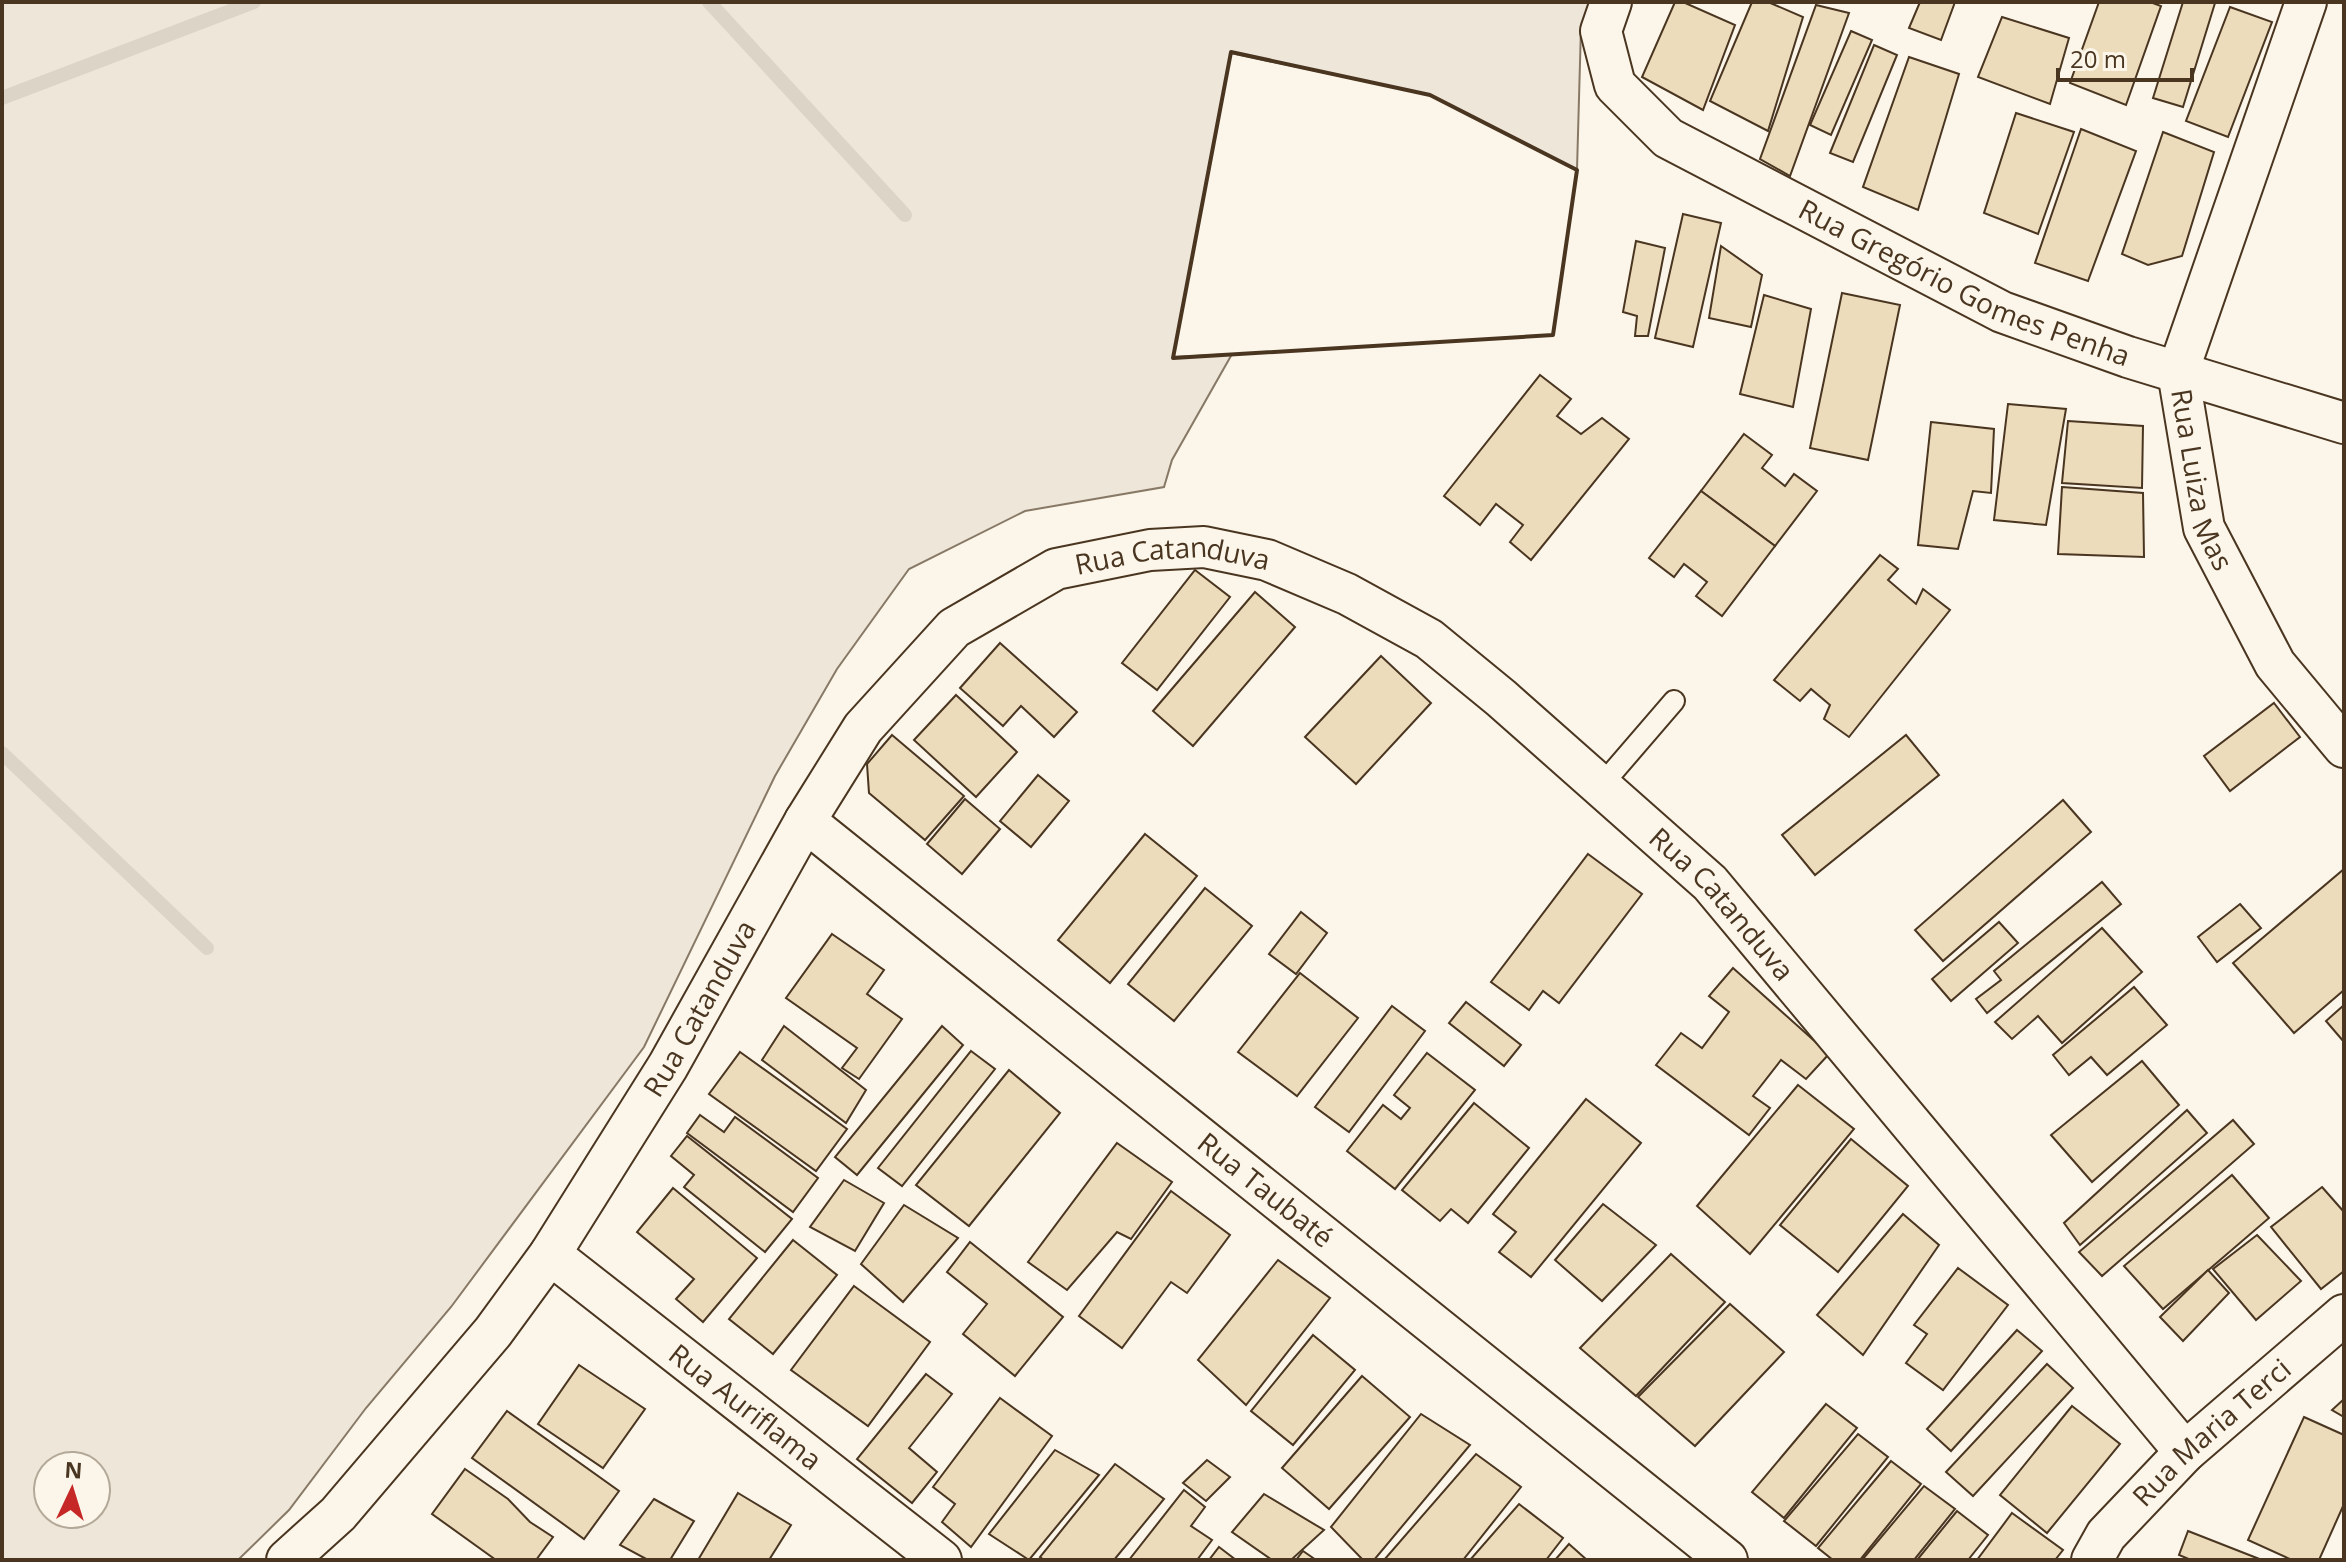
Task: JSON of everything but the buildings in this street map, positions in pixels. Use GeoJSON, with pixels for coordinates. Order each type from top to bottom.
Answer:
{"type":"FeatureCollection","features":[{"type":"Feature","properties":{"kind":"street","name":"Rua Gregório Gomes Penha"},"geometry":{"type":"LineString","coordinates":[[1611,2],[1601,31],[1615,85],[1668,138],[2002,312],[2178,372],[2344,423]]}},
{"type":"Feature","properties":{"kind":"street","name":"Rua Luiza Mas"},"geometry":{"type":"LineString","coordinates":[[2306,2],[2178,372],[2204,528],[2275,664],[2344,747]]}},
{"type":"Feature","properties":{"kind":"street","name":"Rua Catanduva"},"geometry":{"type":"LineString","coordinates":[[287,1560],[359,1490],[493,1332],[550,1254],[668,1066],[805,821],[863,728],[954,628],[1056,569],[1150,550],[1204,547],[1267,560],[1347,594],[1429,639],[1501,698],[1710,883],[2185,1452]]}},
{"type":"Feature","properties":{"kind":"street","name":"Rua Taubaté"},"geometry":{"type":"LineString","coordinates":[[805,821],[1727,1560]]}},
{"type":"Feature","properties":{"kind":"street","name":"Rua Auriflama"},"geometry":{"type":"LineString","coordinates":[[550,1254],[941,1560]]}},
{"type":"Feature","properties":{"kind":"street","name":"Rua Maria Terci"},"geometry":{"type":"LineString","coordinates":[[2092,1560],[2106,1535],[2185,1452],[2344,1315]]}},
{"type":"Feature","properties":{"kind":"lane"},"geometry":{"type":"LineString","coordinates":[[1600,787],[1674,701]]}},
{"type":"Feature","properties":{"kind":"shaded area"},"geometry":{"type":"Polygon","coordinates":[[[2,2],[1590,2],[1581,27],[1577,170],[1430,95],[1231,53],[1173,357],[1232,354],[1172,460],[1164,487],[1025,511],[909,569],[837,669],[775,776],[644,1047],[451,1307],[366,1408],[289,1510],[238,1560],[2,1560],[2,2]]]}},
{"type":"Feature","properties":{"kind":"waterway"},"geometry":{"type":"LineString","coordinates":[[2,98],[254,2]]}},
{"type":"Feature","properties":{"kind":"waterway"},"geometry":{"type":"LineString","coordinates":[[709,2],[905,215]]}},
{"type":"Feature","properties":{"kind":"waterway"},"geometry":{"type":"LineString","coordinates":[[2,753],[207,948]]}},
{"type":"Feature","properties":{"kind":"wall"},"geometry":{"type":"LineString","coordinates":[[1231,52],[1430,95],[1577,170],[1553,335],[1173,358],[1231,52]]}}]}
